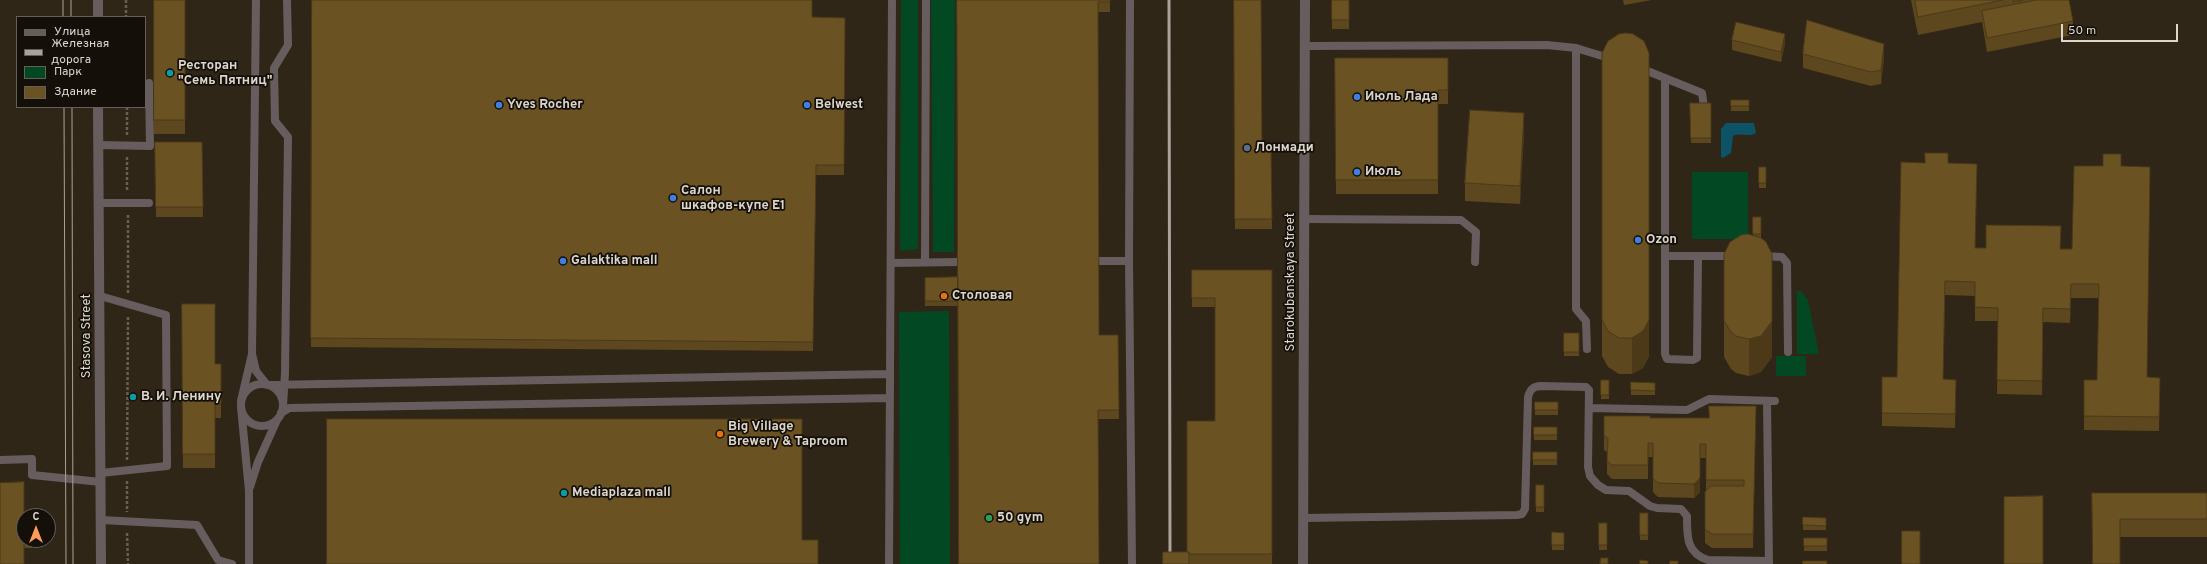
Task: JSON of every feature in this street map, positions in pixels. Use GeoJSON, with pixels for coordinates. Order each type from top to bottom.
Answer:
{"type":"FeatureCollection","features":[{"type":"Feature","properties":{"kind":"street"},"geometry":{"type":"LineString","coordinates":[[98,0],[98,16]]}},
{"type":"Feature","properties":{"kind":"street","name":"Starokubanskaya Street"},"geometry":{"type":"LineString","coordinates":[[1303,564],[1305,0]]}},
{"type":"Feature","properties":{"kind":"street","name":"Stasova Street"},"geometry":{"type":"LineString","coordinates":[[98,108],[101,564]]}},
{"type":"Feature","properties":{"kind":"lane"},"geometry":{"type":"LineString","coordinates":[[249,564],[249,491],[241,404],[252,354],[256,0]]}},
{"type":"Feature","properties":{"kind":"lane"},"geometry":{"type":"LineString","coordinates":[[249,491],[258,462],[281,413],[285,384],[288,137],[275,121],[274,68],[288,45],[287,0]]}},
{"type":"Feature","properties":{"kind":"lane"},"geometry":{"type":"LineString","coordinates":[[889,564],[892,0]]}},
{"type":"Feature","properties":{"kind":"lane"},"geometry":{"type":"LineString","coordinates":[[925,262],[926,0]]}},
{"type":"Feature","properties":{"kind":"lane"},"geometry":{"type":"LineString","coordinates":[[1130,0],[1129,261],[1132,564]]}},
{"type":"Feature","properties":{"kind":"lane"},"geometry":{"type":"LineString","coordinates":[[1304,46],[1547,45],[1576,48],[1620,62]]}},
{"type":"Feature","properties":{"kind":"lane"},"geometry":{"type":"LineString","coordinates":[[1576,48],[1576,309],[1586,321],[1587,349]]}},
{"type":"Feature","properties":{"kind":"lane"},"geometry":{"type":"LineString","coordinates":[[1634,66],[1697,91],[1704,97],[1701,107]]}},
{"type":"Feature","properties":{"kind":"lane"},"geometry":{"type":"LineString","coordinates":[[1665,78],[1665,354],[1667,359],[1693,360],[1697,358],[1698,256]]}},
{"type":"Feature","properties":{"kind":"lane"},"geometry":{"type":"LineString","coordinates":[[99,145],[150,146],[149,83]]}},
{"type":"Feature","properties":{"kind":"lane"},"geometry":{"type":"LineString","coordinates":[[99,203],[149,203]]}},
{"type":"Feature","properties":{"kind":"lane"},"geometry":{"type":"LineString","coordinates":[[1304,219],[1461,220],[1476,232],[1475,262]]}},
{"type":"Feature","properties":{"kind":"lane"},"geometry":{"type":"LineString","coordinates":[[1665,256],[1782,257],[1787,263],[1788,352]]}},
{"type":"Feature","properties":{"kind":"lane"},"geometry":{"type":"LineString","coordinates":[[1099,261],[1129,261]]}},
{"type":"Feature","properties":{"kind":"lane"},"geometry":{"type":"LineString","coordinates":[[891,263],[958,262]]}},
{"type":"Feature","properties":{"kind":"lane"},"geometry":{"type":"LineString","coordinates":[[0,460],[32,459],[32,475],[101,478],[127,470],[167,466],[166,315],[100,296]]}},
{"type":"Feature","properties":{"kind":"lane"},"geometry":{"type":"LineString","coordinates":[[252,354],[256,371],[267,385],[279,392],[281,413]]}},
{"type":"Feature","properties":{"kind":"lane"},"geometry":{"type":"LineString","coordinates":[[889,374],[285,384],[254,386],[244,394],[241,404],[246,419],[258,426],[272,424],[281,413],[289,408],[889,398]]}},
{"type":"Feature","properties":{"kind":"lane"},"geometry":{"type":"LineString","coordinates":[[1303,518],[1522,514],[1525,509],[1528,397],[1530,391],[1534,387],[1540,386],[1586,387],[1589,390],[1588,467],[1590,476],[1598,485],[1606,490],[1629,492],[1650,506],[1657,508],[1681,509],[1687,516],[1686,540],[1689,547],[1700,557],[1708,560],[1769,562],[1771,401],[1709,400],[1687,410],[1589,408]]}},
{"type":"Feature","properties":{"kind":"lane"},"geometry":{"type":"LineString","coordinates":[[101,520],[197,525],[218,560],[232,564]]}},
{"type":"Feature","properties":{"kind":"path"},"geometry":{"type":"LineString","coordinates":[[126,0],[126,16]]}},
{"type":"Feature","properties":{"kind":"path"},"geometry":{"type":"LineString","coordinates":[[127,108],[129,304],[127,470],[128,564]]}},
{"type":"Feature","properties":{"kind":"green space"},"geometry":{"type":"Polygon","coordinates":[[[901,0],[918,0],[918,249],[900,251],[901,0]]]}},
{"type":"Feature","properties":{"kind":"green space"},"geometry":{"type":"Polygon","coordinates":[[[931,0],[955,0],[954,252],[933,252],[931,0]]]}},
{"type":"Feature","properties":{"kind":"green space"},"geometry":{"type":"Polygon","coordinates":[[[1692,172],[1748,172],[1748,239],[1692,239],[1692,172]]]}},
{"type":"Feature","properties":{"kind":"green space"},"geometry":{"type":"Polygon","coordinates":[[[1797,291],[1801,291],[1808,300],[1819,354],[1797,354],[1797,291]]]}},
{"type":"Feature","properties":{"kind":"green space"},"geometry":{"type":"Polygon","coordinates":[[[949,311],[950,564],[900,564],[899,312],[949,311]]]}},
{"type":"Feature","properties":{"kind":"green space"},"geometry":{"type":"Polygon","coordinates":[[[1776,356],[1806,356],[1806,376],[1776,376],[1776,356]]]}},
{"type":"Feature","properties":{"kind":"water"},"geometry":{"type":"Polygon","coordinates":[[[1726,123],[1754,123],[1756,133],[1750,135],[1733,136],[1731,153],[1723,158],[1721,157],[1721,129],[1726,123]]]}},
{"type":"Feature","properties":{"kind":"building","name":"Ресторан \"Семь Пятниц\""},"geometry":{"type":"Polygon","coordinates":[[[154,0],[185,0],[185,120],[154,120],[154,0]]]}},
{"type":"Feature","properties":{"kind":"building","name":"Galaktika mall"},"geometry":{"type":"Polygon","coordinates":[[[312,0],[812,0],[812,17],[845,18],[844,165],[816,165],[813,342],[311,338],[312,0]]]}},
{"type":"Feature","properties":{"kind":"building"},"geometry":{"type":"Polygon","coordinates":[[[957,0],[1110,0],[1110,2],[1098,2],[1099,335],[1118,335],[1119,410],[1098,410],[1099,564],[959,564],[957,0]]]}},
{"type":"Feature","properties":{"kind":"building"},"geometry":{"type":"Polygon","coordinates":[[[1234,0],[1261,0],[1262,150],[1271,150],[1272,219],[1235,219],[1234,0]]]}},
{"type":"Feature","properties":{"kind":"building"},"geometry":{"type":"Polygon","coordinates":[[[1332,0],[1349,0],[1349,20],[1332,20],[1332,0]]]}},
{"type":"Feature","properties":{"kind":"building"},"geometry":{"type":"Polygon","coordinates":[[[1915,0],[2003,0],[1918,17],[1915,0]]]}},
{"type":"Feature","properties":{"kind":"building"},"geometry":{"type":"Polygon","coordinates":[[[2037,0],[2069,0],[2073,21],[1987,38],[1982,11],[2037,0]]]}},
{"type":"Feature","properties":{"kind":"building"},"geometry":{"type":"Polygon","coordinates":[[[1807,20],[1884,44],[1881,70],[1871,72],[1803,54],[1807,20]]]}},
{"type":"Feature","properties":{"kind":"building"},"geometry":{"type":"Polygon","coordinates":[[[1736,22],[1785,34],[1781,52],[1732,40],[1736,22]]]}},
{"type":"Feature","properties":{"kind":"building"},"geometry":{"type":"Polygon","coordinates":[[[1619,34],[1633,34],[1644,41],[1649,53],[1649,320],[1643,331],[1632,338],[1619,338],[1608,331],[1602,320],[1602,53],[1608,41],[1619,34]]]}},
{"type":"Feature","properties":{"kind":"building"},"geometry":{"type":"Polygon","coordinates":[[[1335,58],[1448,58],[1448,90],[1438,90],[1438,180],[1336,180],[1335,58]]]}},
{"type":"Feature","properties":{"kind":"building"},"geometry":{"type":"Polygon","coordinates":[[[1731,100],[1749,100],[1749,106],[1731,106],[1731,100]]]}},
{"type":"Feature","properties":{"kind":"building"},"geometry":{"type":"Polygon","coordinates":[[[1690,103],[1711,103],[1711,138],[1691,138],[1690,103]]]}},
{"type":"Feature","properties":{"kind":"building"},"geometry":{"type":"Polygon","coordinates":[[[1470,110],[1524,113],[1520,186],[1465,183],[1470,110]]]}},
{"type":"Feature","properties":{"kind":"building"},"geometry":{"type":"Polygon","coordinates":[[[155,142],[202,142],[203,207],[156,207],[155,142]]]}},
{"type":"Feature","properties":{"kind":"building"},"geometry":{"type":"Polygon","coordinates":[[[1925,153],[1948,153],[1948,163],[1977,164],[1975,248],[1986,248],[1986,225],[2061,226],[2060,249],[2072,249],[2074,166],[2103,166],[2103,154],[2121,154],[2121,166],[2150,167],[2147,377],[2160,378],[2159,417],[2084,416],[2084,380],[2097,380],[2099,284],[2071,284],[2070,309],[2043,308],[2042,381],[1997,380],[1998,308],[1975,307],[1975,282],[1945,281],[1943,379],[1956,380],[1955,414],[1882,413],[1882,377],[1897,377],[1901,162],[1925,163],[1925,153]]]}},
{"type":"Feature","properties":{"kind":"building"},"geometry":{"type":"Polygon","coordinates":[[[1759,167],[1766,167],[1766,183],[1759,183],[1759,167]]]}},
{"type":"Feature","properties":{"kind":"building"},"geometry":{"type":"Polygon","coordinates":[[[1753,217],[1761,217],[1761,234],[1753,234],[1753,217]]]}},
{"type":"Feature","properties":{"kind":"building"},"geometry":{"type":"Polygon","coordinates":[[[1748,234],[1761,238],[1766,242],[1772,254],[1772,321],[1761,336],[1749,339],[1736,336],[1731,332],[1724,321],[1724,254],[1730,242],[1741,235],[1748,234]]]}},
{"type":"Feature","properties":{"kind":"building"},"geometry":{"type":"Polygon","coordinates":[[[1192,270],[1272,270],[1272,554],[1189,554],[1189,552],[1187,552],[1187,421],[1215,421],[1215,298],[1192,298],[1192,270]]]}},
{"type":"Feature","properties":{"kind":"building"},"geometry":{"type":"Polygon","coordinates":[[[958,277],[958,301],[925,301],[925,278],[958,277]]]}},
{"type":"Feature","properties":{"kind":"building"},"geometry":{"type":"Polygon","coordinates":[[[182,304],[215,304],[215,364],[221,364],[221,404],[215,404],[215,454],[183,454],[182,304]]]}},
{"type":"Feature","properties":{"kind":"building"},"geometry":{"type":"Polygon","coordinates":[[[1564,333],[1579,333],[1579,352],[1564,352],[1564,333]]]}},
{"type":"Feature","properties":{"kind":"building"},"geometry":{"type":"Polygon","coordinates":[[[1601,380],[1609,380],[1609,395],[1601,395],[1601,380]]]}},
{"type":"Feature","properties":{"kind":"building"},"geometry":{"type":"Polygon","coordinates":[[[1631,382],[1655,383],[1655,391],[1631,390],[1631,382]]]}},
{"type":"Feature","properties":{"kind":"building"},"geometry":{"type":"Polygon","coordinates":[[[1535,402],[1558,402],[1558,410],[1535,410],[1535,402]]]}},
{"type":"Feature","properties":{"kind":"building"},"geometry":{"type":"Polygon","coordinates":[[[1709,406],[1756,406],[1753,534],[1712,534],[1705,529],[1705,492],[1711,486],[1744,486],[1744,480],[1706,480],[1706,444],[1700,444],[1700,478],[1694,484],[1658,483],[1653,478],[1653,443],[1648,443],[1648,465],[1612,465],[1607,461],[1608,438],[1604,436],[1604,416],[1709,418],[1709,406]]]}},
{"type":"Feature","properties":{"kind":"building","name":"Mediaplaza mall"},"geometry":{"type":"Polygon","coordinates":[[[327,419],[802,419],[802,540],[818,540],[818,564],[327,564],[327,419]]]}},
{"type":"Feature","properties":{"kind":"building"},"geometry":{"type":"Polygon","coordinates":[[[1534,427],[1557,427],[1557,435],[1534,435],[1534,427]]]}},
{"type":"Feature","properties":{"kind":"building"},"geometry":{"type":"Polygon","coordinates":[[[1533,452],[1557,452],[1557,460],[1533,460],[1533,452]]]}},
{"type":"Feature","properties":{"kind":"building"},"geometry":{"type":"Polygon","coordinates":[[[24,482],[24,508],[16,508],[16,548],[24,548],[24,564],[0,564],[0,483],[24,482]]]}},
{"type":"Feature","properties":{"kind":"building"},"geometry":{"type":"Polygon","coordinates":[[[1536,485],[1544,485],[1544,507],[1536,507],[1536,485]]]}},
{"type":"Feature","properties":{"kind":"building"},"geometry":{"type":"Polygon","coordinates":[[[2092,493],[2207,493],[2207,519],[2120,519],[2120,564],[2093,564],[2092,493]]]}},
{"type":"Feature","properties":{"kind":"building"},"geometry":{"type":"Polygon","coordinates":[[[2043,496],[2043,564],[2004,564],[2004,497],[2043,496]]]}},
{"type":"Feature","properties":{"kind":"building"},"geometry":{"type":"Polygon","coordinates":[[[1640,513],[1648,513],[1648,535],[1640,535],[1640,513]]]}},
{"type":"Feature","properties":{"kind":"building"},"geometry":{"type":"Polygon","coordinates":[[[1803,517],[1826,518],[1826,526],[1803,525],[1803,517]]]}},
{"type":"Feature","properties":{"kind":"building"},"geometry":{"type":"Polygon","coordinates":[[[1599,523],[1607,523],[1607,545],[1599,545],[1599,523]]]}},
{"type":"Feature","properties":{"kind":"building"},"geometry":{"type":"Polygon","coordinates":[[[1902,531],[1920,531],[1920,564],[1902,564],[1902,531]]]}},
{"type":"Feature","properties":{"kind":"building"},"geometry":{"type":"Polygon","coordinates":[[[1552,532],[1564,533],[1564,545],[1552,545],[1552,532]]]}},
{"type":"Feature","properties":{"kind":"building"},"geometry":{"type":"Polygon","coordinates":[[[1804,538],[1827,538],[1827,546],[1804,546],[1804,538]]]}},
{"type":"Feature","properties":{"kind":"building"},"geometry":{"type":"Polygon","coordinates":[[[1163,552],[1189,552],[1189,564],[1163,564],[1163,552]]]}},
{"type":"Feature","properties":{"kind":"building"},"geometry":{"type":"Polygon","coordinates":[[[1601,558],[1608,558],[1608,564],[1600,564],[1601,558]]]}},
{"type":"Feature","properties":{"kind":"building"},"geometry":{"type":"Polygon","coordinates":[[[1640,560],[1648,561],[1648,564],[1640,564],[1640,560]]]}},
{"type":"Feature","properties":{"kind":"building"},"geometry":{"type":"Polygon","coordinates":[[[1670,561],[1678,561],[1678,564],[1670,564],[1670,561]]]}},
{"type":"Feature","properties":{"kind":"building"},"geometry":{"type":"Polygon","coordinates":[[[1803,561],[1827,561],[1827,564],[1803,564],[1803,561]]]}},
{"type":"Feature","properties":{"kind":"tram line"},"geometry":{"type":"LineString","coordinates":[[63,0],[63,16]]}},
{"type":"Feature","properties":{"kind":"tram line"},"geometry":{"type":"LineString","coordinates":[[71,0],[71,16]]}},
{"type":"Feature","properties":{"kind":"tram line"},"geometry":{"type":"LineString","coordinates":[[64,108],[66,564]]}},
{"type":"Feature","properties":{"kind":"tram line"},"geometry":{"type":"LineString","coordinates":[[72,108],[73,564]]}},
{"type":"Feature","properties":{"kind":"railway"},"geometry":{"type":"LineString","coordinates":[[1169,0],[1170,559]]}},
{"type":"Feature","properties":{"kind":"place","name":"Ресторан \"Семь Пятниц\""},"geometry":{"type":"Point","coordinates":[170,73]}},
{"type":"Feature","properties":{"kind":"place","name":"Июль Лада"},"geometry":{"type":"Point","coordinates":[1357,97]}},
{"type":"Feature","properties":{"kind":"place","name":"Yves Rocher"},"geometry":{"type":"Point","coordinates":[499,105]}},
{"type":"Feature","properties":{"kind":"place","name":"Belwest"},"geometry":{"type":"Point","coordinates":[807,105]}},
{"type":"Feature","properties":{"kind":"place","name":"Лонмади"},"geometry":{"type":"Point","coordinates":[1247,148]}},
{"type":"Feature","properties":{"kind":"place","name":"Июль"},"geometry":{"type":"Point","coordinates":[1357,172]}},
{"type":"Feature","properties":{"kind":"place","name":"Салон шкафов-купе Е1"},"geometry":{"type":"Point","coordinates":[673,198]}},
{"type":"Feature","properties":{"kind":"place","name":"Ozon"},"geometry":{"type":"Point","coordinates":[1638,240]}},
{"type":"Feature","properties":{"kind":"place","name":"Galaktika mall"},"geometry":{"type":"Point","coordinates":[563,261]}},
{"type":"Feature","properties":{"kind":"place","name":"Столовая"},"geometry":{"type":"Point","coordinates":[944,296]}},
{"type":"Feature","properties":{"kind":"place","name":"В. И. Ленину"},"geometry":{"type":"Point","coordinates":[133,397]}},
{"type":"Feature","properties":{"kind":"place","name":"Big Village Brewery & Taproom"},"geometry":{"type":"Point","coordinates":[720,434]}},
{"type":"Feature","properties":{"kind":"place","name":"Mediaplaza mall"},"geometry":{"type":"Point","coordinates":[564,493]}},
{"type":"Feature","properties":{"kind":"place","name":"50 gym"},"geometry":{"type":"Point","coordinates":[989,518]}}]}
